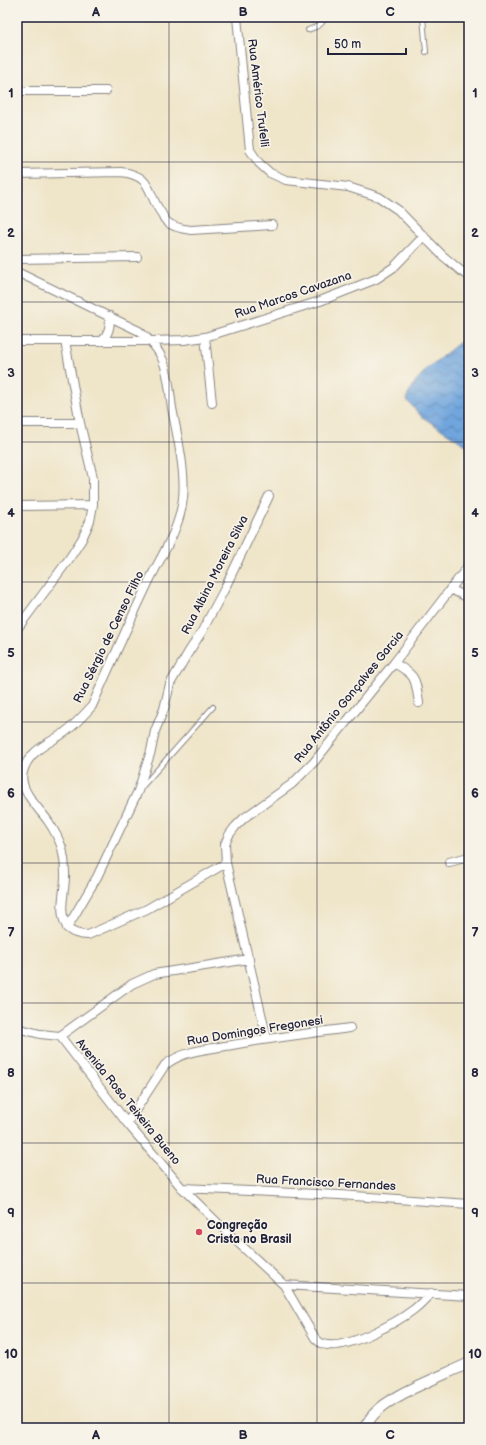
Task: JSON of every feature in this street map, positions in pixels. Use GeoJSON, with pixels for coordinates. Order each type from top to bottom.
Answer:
{"type":"FeatureCollection","features":[{"type":"Feature","properties":{"kind":"street","name":"Rua Américo Trufelli"},"geometry":{"type":"LineString","coordinates":[[237,17],[250,150],[259,163],[270,173],[286,180],[348,187],[379,197],[398,210],[442,255],[461,272],[469,276]]}},
{"type":"Feature","properties":{"kind":"street"},"geometry":{"type":"LineString","coordinates":[[17,91],[106,91]]}},
{"type":"Feature","properties":{"kind":"street"},"geometry":{"type":"LineString","coordinates":[[17,174],[121,172],[133,174],[141,178],[146,183],[157,208],[167,222],[178,228],[191,230],[272,224]]}},
{"type":"Feature","properties":{"kind":"street","name":"Rua Marcos Cavazana"},"geometry":{"type":"LineString","coordinates":[[17,341],[152,341],[184,340],[205,337],[320,301],[376,279],[394,267],[424,236]]}},
{"type":"Feature","properties":{"kind":"street"},"geometry":{"type":"LineString","coordinates":[[17,259],[137,257]]}},
{"type":"Feature","properties":{"kind":"street","name":"Rua Sérgio de Censo Filho"},"geometry":{"type":"LineString","coordinates":[[17,272],[110,316],[139,331],[152,341],[166,364],[183,477],[181,514],[173,535],[151,578],[92,706],[64,733],[35,751],[22,772],[22,782],[27,793],[48,821],[62,849],[65,873],[62,907],[67,928]]}},
{"type":"Feature","properties":{"kind":"street"},"geometry":{"type":"LineString","coordinates":[[102,341],[108,334],[110,328],[110,316]]}},
{"type":"Feature","properties":{"kind":"street"},"geometry":{"type":"LineString","coordinates":[[205,337],[212,402]]}},
{"type":"Feature","properties":{"kind":"street"},"geometry":{"type":"LineString","coordinates":[[17,629],[69,560],[82,539],[90,521],[93,505],[93,478],[80,423],[66,341]]}},
{"type":"Feature","properties":{"kind":"street"},"geometry":{"type":"LineString","coordinates":[[17,423],[80,423]]}},
{"type":"Feature","properties":{"kind":"street","name":"Rua Albina Moreira Silva"},"geometry":{"type":"LineString","coordinates":[[67,928],[97,877],[138,791],[164,709],[170,684],[188,652],[201,633],[224,590],[269,496]]}},
{"type":"Feature","properties":{"kind":"street"},"geometry":{"type":"LineString","coordinates":[[17,506],[93,505]]}},
{"type":"Feature","properties":{"kind":"street","name":"Rua Antônio Gonçalves Garcia"},"geometry":{"type":"LineString","coordinates":[[267,1039],[226,863],[225,844],[235,827],[244,818],[292,784],[314,762],[394,663],[469,565]]}},
{"type":"Feature","properties":{"kind":"street"},"geometry":{"type":"LineString","coordinates":[[450,589],[469,598]]}},
{"type":"Feature","properties":{"kind":"street"},"geometry":{"type":"LineString","coordinates":[[394,663],[408,671],[413,676],[416,681],[419,703]]}},
{"type":"Feature","properties":{"kind":"street"},"geometry":{"type":"LineString","coordinates":[[450,862],[469,857]]}},
{"type":"Feature","properties":{"kind":"street"},"geometry":{"type":"LineString","coordinates":[[67,928],[78,935],[88,935],[148,909],[226,863]]}},
{"type":"Feature","properties":{"kind":"street"},"geometry":{"type":"LineString","coordinates":[[60,1036],[132,984],[154,974],[249,959]]}},
{"type":"Feature","properties":{"kind":"street","name":"Avenida Rosa Teixeira Bueno"},"geometry":{"type":"LineString","coordinates":[[17,1028],[40,1034],[60,1036],[126,1123],[182,1188],[284,1285],[315,1338],[321,1344],[329,1346],[360,1338],[394,1322],[414,1310],[431,1293]]}},
{"type":"Feature","properties":{"kind":"street","name":"Rua Domingos Fregonesi"},"geometry":{"type":"LineString","coordinates":[[126,1123],[165,1065],[173,1059],[201,1050],[267,1039],[350,1028]]}},
{"type":"Feature","properties":{"kind":"street","name":"Rua Francisco Fernandes"},"geometry":{"type":"LineString","coordinates":[[182,1188],[340,1195],[469,1204]]}},
{"type":"Feature","properties":{"kind":"street"},"geometry":{"type":"LineString","coordinates":[[284,1285],[469,1296]]}},
{"type":"Feature","properties":{"kind":"street"},"geometry":{"type":"LineString","coordinates":[[364,1428],[374,1414],[386,1404],[469,1363]]}},
{"type":"Feature","properties":{"kind":"lane"},"geometry":{"type":"LineString","coordinates":[[308,30],[318,26],[324,21],[324,17]]}},
{"type":"Feature","properties":{"kind":"lane"},"geometry":{"type":"LineString","coordinates":[[422,17],[426,52]]}},
{"type":"Feature","properties":{"kind":"lane"},"geometry":{"type":"LineString","coordinates":[[138,791],[213,707]]}},
{"type":"Feature","properties":{"kind":"water"},"geometry":{"type":"Polygon","coordinates":[[[469,335],[469,447],[421,416],[406,399],[415,382],[429,367],[469,335]]]}},
{"type":"Feature","properties":{"kind":"place","name":"Congreção Crista no Brasil"},"geometry":{"type":"Point","coordinates":[199,1232]}}]}
